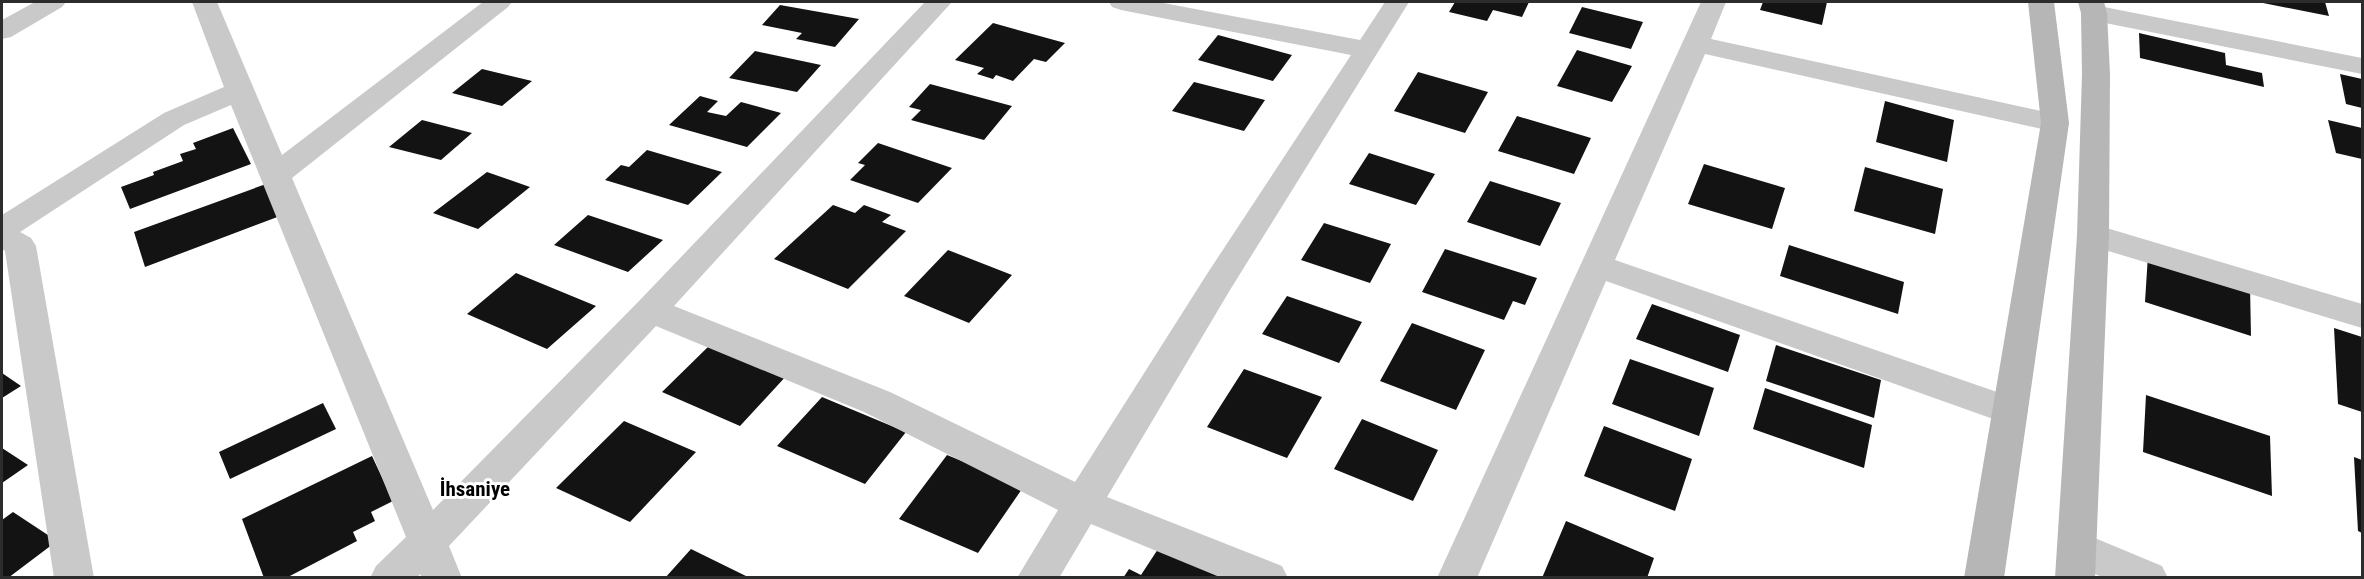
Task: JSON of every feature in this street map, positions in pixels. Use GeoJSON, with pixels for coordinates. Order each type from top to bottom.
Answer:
{"type":"FeatureCollection","features":[{"type":"Feature","properties":{"kind":"main road"},"geometry":{"type":"LineString","coordinates":[[1984,578],[2055,123],[2041,2]]}},
{"type":"Feature","properties":{"kind":"main road"},"geometry":{"type":"LineString","coordinates":[[2077,563],[2093,235],[2096,74],[2092,7]]}},
{"type":"Feature","properties":{"kind":"street"},"geometry":{"type":"LineString","coordinates":[[2,31],[53,2]]}},
{"type":"Feature","properties":{"kind":"street"},"geometry":{"type":"LineString","coordinates":[[204,2],[238,91],[276,175],[442,578]]}},
{"type":"Feature","properties":{"kind":"street"},"geometry":{"type":"LineString","coordinates":[[276,175],[499,2]]}},
{"type":"Feature","properties":{"kind":"street"},"geometry":{"type":"LineString","coordinates":[[390,578],[651,310],[939,2]]}},
{"type":"Feature","properties":{"kind":"street"},"geometry":{"type":"LineString","coordinates":[[1121,2],[1368,50]]}},
{"type":"Feature","properties":{"kind":"street"},"geometry":{"type":"LineString","coordinates":[[1037,578],[1205,303],[1397,2]]}},
{"type":"Feature","properties":{"kind":"street"},"geometry":{"type":"LineString","coordinates":[[1457,578],[1598,266],[1713,2]]}},
{"type":"Feature","properties":{"kind":"street"},"geometry":{"type":"LineString","coordinates":[[2092,7],[2362,66]]}},
{"type":"Feature","properties":{"kind":"street"},"geometry":{"type":"LineString","coordinates":[[1696,44],[2055,123]]}},
{"type":"Feature","properties":{"kind":"street"},"geometry":{"type":"LineString","coordinates":[[2,229],[174,119],[238,91]]}},
{"type":"Feature","properties":{"kind":"street"},"geometry":{"type":"LineString","coordinates":[[2,235],[20,246],[74,578]]}},
{"type":"Feature","properties":{"kind":"street"},"geometry":{"type":"LineString","coordinates":[[2093,235],[2362,316]]}},
{"type":"Feature","properties":{"kind":"street"},"geometry":{"type":"LineString","coordinates":[[1598,266],[2010,411]]}},
{"type":"Feature","properties":{"kind":"street"},"geometry":{"type":"LineString","coordinates":[[651,310],[877,402],[1083,504],[1268,578]]}},
{"type":"Feature","properties":{"kind":"street"},"geometry":{"type":"LineString","coordinates":[[2077,563],[2148,578]]}},
{"type":"Feature","properties":{"kind":"building"},"geometry":{"type":"Polygon","coordinates":[[[1455,2],[1529,2],[1522,17],[1493,10],[1487,21],[1449,12],[1455,2]]]}},
{"type":"Feature","properties":{"kind":"building"},"geometry":{"type":"Polygon","coordinates":[[[1763,2],[1827,2],[1822,25],[1760,10],[1763,2]]]}},
{"type":"Feature","properties":{"kind":"building"},"geometry":{"type":"Polygon","coordinates":[[[2325,2],[2329,16],[2263,3],[2325,2]]]}},
{"type":"Feature","properties":{"kind":"building"},"geometry":{"type":"Polygon","coordinates":[[[780,5],[859,19],[835,47],[796,39],[802,33],[762,25],[780,5]]]}},
{"type":"Feature","properties":{"kind":"building"},"geometry":{"type":"Polygon","coordinates":[[[1582,7],[1643,22],[1631,49],[1569,33],[1582,7]]]}},
{"type":"Feature","properties":{"kind":"building"},"geometry":{"type":"Polygon","coordinates":[[[993,23],[1065,43],[1046,62],[1034,59],[1013,81],[996,75],[993,79],[977,74],[984,68],[955,60],[993,23]]]}},
{"type":"Feature","properties":{"kind":"building"},"geometry":{"type":"Polygon","coordinates":[[[2139,33],[2225,53],[2226,65],[2262,73],[2264,87],[2140,58],[2139,33]]]}},
{"type":"Feature","properties":{"kind":"building"},"geometry":{"type":"Polygon","coordinates":[[[1218,35],[1292,55],[1273,81],[1198,60],[1218,35]]]}},
{"type":"Feature","properties":{"kind":"building"},"geometry":{"type":"Polygon","coordinates":[[[1577,50],[1632,66],[1612,102],[1557,86],[1577,50]]]}},
{"type":"Feature","properties":{"kind":"building"},"geometry":{"type":"Polygon","coordinates":[[[755,51],[821,65],[797,92],[729,78],[755,51]]]}},
{"type":"Feature","properties":{"kind":"building"},"geometry":{"type":"Polygon","coordinates":[[[482,69],[532,81],[502,106],[452,93],[482,69]]]}},
{"type":"Feature","properties":{"kind":"building"},"geometry":{"type":"Polygon","coordinates":[[[1418,72],[1488,92],[1465,133],[1394,111],[1418,72]]]}},
{"type":"Feature","properties":{"kind":"building"},"geometry":{"type":"Polygon","coordinates":[[[2340,74],[2362,79],[2362,108],[2346,104],[2340,74]]]}},
{"type":"Feature","properties":{"kind":"building"},"geometry":{"type":"Polygon","coordinates":[[[1194,82],[1265,100],[1244,131],[1172,111],[1194,82]]]}},
{"type":"Feature","properties":{"kind":"building"},"geometry":{"type":"Polygon","coordinates":[[[930,84],[1012,106],[984,140],[911,120],[921,110],[909,107],[930,84]]]}},
{"type":"Feature","properties":{"kind":"building"},"geometry":{"type":"Polygon","coordinates":[[[700,96],[718,101],[707,112],[726,116],[741,102],[781,113],[747,147],[669,125],[700,96]]]}},
{"type":"Feature","properties":{"kind":"building"},"geometry":{"type":"Polygon","coordinates":[[[1885,101],[1954,120],[1947,162],[1876,142],[1885,101]]]}},
{"type":"Feature","properties":{"kind":"building"},"geometry":{"type":"Polygon","coordinates":[[[1517,116],[1591,138],[1574,174],[1498,151],[1517,116]]]}},
{"type":"Feature","properties":{"kind":"building"},"geometry":{"type":"Polygon","coordinates":[[[422,120],[472,133],[441,160],[389,147],[422,120]]]}},
{"type":"Feature","properties":{"kind":"building"},"geometry":{"type":"Polygon","coordinates":[[[2328,120],[2362,128],[2362,159],[2336,153],[2328,120]]]}},
{"type":"Feature","properties":{"kind":"building"},"geometry":{"type":"Polygon","coordinates":[[[233,128],[251,164],[130,209],[121,187],[183,161],[180,154],[196,149],[193,143],[233,128]]]}},
{"type":"Feature","properties":{"kind":"building"},"geometry":{"type":"Polygon","coordinates":[[[878,143],[952,168],[918,203],[850,180],[865,165],[858,163],[878,143]]]}},
{"type":"Feature","properties":{"kind":"building"},"geometry":{"type":"Polygon","coordinates":[[[647,150],[722,172],[688,205],[605,180],[621,165],[629,167],[647,150]]]}},
{"type":"Feature","properties":{"kind":"building"},"geometry":{"type":"Polygon","coordinates":[[[1369,153],[1435,174],[1416,205],[1349,184],[1369,153]]]}},
{"type":"Feature","properties":{"kind":"building"},"geometry":{"type":"Polygon","coordinates":[[[1704,164],[1785,188],[1772,229],[1688,204],[1704,164]]]}},
{"type":"Feature","properties":{"kind":"building"},"geometry":{"type":"Polygon","coordinates":[[[1865,167],[1943,189],[1935,234],[1854,211],[1865,167]]]}},
{"type":"Feature","properties":{"kind":"building"},"geometry":{"type":"Polygon","coordinates":[[[487,172],[530,187],[478,229],[433,213],[487,172]]]}},
{"type":"Feature","properties":{"kind":"building"},"geometry":{"type":"Polygon","coordinates":[[[1490,181],[1561,203],[1540,246],[1467,222],[1490,181]]]}},
{"type":"Feature","properties":{"kind":"building"},"geometry":{"type":"Polygon","coordinates":[[[266,184],[280,216],[145,267],[134,232],[266,184]]]}},
{"type":"Feature","properties":{"kind":"building"},"geometry":{"type":"Polygon","coordinates":[[[833,205],[855,213],[864,205],[891,215],[882,222],[906,231],[848,289],[774,259],[833,205]]]}},
{"type":"Feature","properties":{"kind":"building"},"geometry":{"type":"Polygon","coordinates":[[[588,215],[663,240],[628,272],[554,245],[588,215]]]}},
{"type":"Feature","properties":{"kind":"building"},"geometry":{"type":"Polygon","coordinates":[[[1324,223],[1391,244],[1370,283],[1301,260],[1324,223]]]}},
{"type":"Feature","properties":{"kind":"building"},"geometry":{"type":"Polygon","coordinates":[[[1789,245],[1904,282],[1898,314],[1780,276],[1789,245]]]}},
{"type":"Feature","properties":{"kind":"building"},"geometry":{"type":"Polygon","coordinates":[[[1445,249],[1537,278],[1525,305],[1513,301],[1504,320],[1422,292],[1445,249]]]}},
{"type":"Feature","properties":{"kind":"building"},"geometry":{"type":"Polygon","coordinates":[[[948,250],[1012,275],[969,323],[904,296],[948,250]]]}},
{"type":"Feature","properties":{"kind":"building"},"geometry":{"type":"Polygon","coordinates":[[[2148,255],[2250,286],[2251,336],[2145,302],[2148,255]]]}},
{"type":"Feature","properties":{"kind":"building"},"geometry":{"type":"Polygon","coordinates":[[[516,273],[596,306],[547,349],[467,314],[516,273]]]}},
{"type":"Feature","properties":{"kind":"building"},"geometry":{"type":"Polygon","coordinates":[[[1287,296],[1362,322],[1339,363],[1262,334],[1287,296]]]}},
{"type":"Feature","properties":{"kind":"building"},"geometry":{"type":"Polygon","coordinates":[[[1652,304],[1740,335],[1728,372],[1636,339],[1652,304]]]}},
{"type":"Feature","properties":{"kind":"building"},"geometry":{"type":"Polygon","coordinates":[[[1412,323],[1485,350],[1456,410],[1380,381],[1412,323]]]}},
{"type":"Feature","properties":{"kind":"building"},"geometry":{"type":"Polygon","coordinates":[[[2334,328],[2362,337],[2362,412],[2338,404],[2334,328]]]}},
{"type":"Feature","properties":{"kind":"building"},"geometry":{"type":"Polygon","coordinates":[[[712,343],[788,374],[740,426],[662,392],[712,343]]]}},
{"type":"Feature","properties":{"kind":"building"},"geometry":{"type":"Polygon","coordinates":[[[1776,345],[1881,380],[1874,418],[1766,381],[1776,345]]]}},
{"type":"Feature","properties":{"kind":"building"},"geometry":{"type":"Polygon","coordinates":[[[1630,359],[1714,388],[1699,436],[1612,404],[1630,359]]]}},
{"type":"Feature","properties":{"kind":"building"},"geometry":{"type":"Polygon","coordinates":[[[1244,369],[1322,397],[1287,458],[1207,427],[1244,369]]]}},
{"type":"Feature","properties":{"kind":"building"},"geometry":{"type":"Polygon","coordinates":[[[2,373],[21,386],[2,398],[2,373]]]}},
{"type":"Feature","properties":{"kind":"building"},"geometry":{"type":"Polygon","coordinates":[[[1765,388],[1872,425],[1864,468],[1753,429],[1765,388]]]}},
{"type":"Feature","properties":{"kind":"building"},"geometry":{"type":"Polygon","coordinates":[[[2146,395],[2270,436],[2272,496],[2143,452],[2146,395]]]}},
{"type":"Feature","properties":{"kind":"building"},"geometry":{"type":"Polygon","coordinates":[[[822,397],[906,432],[865,484],[777,446],[822,397]]]}},
{"type":"Feature","properties":{"kind":"building"},"geometry":{"type":"Polygon","coordinates":[[[323,403],[336,429],[230,479],[219,452],[323,403]]]}},
{"type":"Feature","properties":{"kind":"building"},"geometry":{"type":"Polygon","coordinates":[[[1362,419],[1438,450],[1413,501],[1334,469],[1362,419]]]}},
{"type":"Feature","properties":{"kind":"building"},"geometry":{"type":"Polygon","coordinates":[[[624,421],[696,452],[630,522],[556,488],[624,421]]]}},
{"type":"Feature","properties":{"kind":"building"},"geometry":{"type":"Polygon","coordinates":[[[1604,426],[1692,459],[1675,511],[1584,476],[1604,426]]]}},
{"type":"Feature","properties":{"kind":"building"},"geometry":{"type":"Polygon","coordinates":[[[2,448],[28,465],[2,483],[2,448]]]}},
{"type":"Feature","properties":{"kind":"building"},"geometry":{"type":"Polygon","coordinates":[[[947,455],[1024,486],[978,553],[899,519],[947,455]]]}},
{"type":"Feature","properties":{"kind":"building"},"geometry":{"type":"Polygon","coordinates":[[[372,456],[393,501],[371,512],[375,521],[353,532],[357,541],[286,578],[264,578],[242,519],[372,456]]]}},
{"type":"Feature","properties":{"kind":"building"},"geometry":{"type":"Polygon","coordinates":[[[2354,457],[2362,460],[2362,533],[2358,531],[2354,457]]]}},
{"type":"Feature","properties":{"kind":"building"},"geometry":{"type":"Polygon","coordinates":[[[13,512],[57,541],[8,578],[2,578],[2,520],[13,512]]]}},
{"type":"Feature","properties":{"kind":"building"},"geometry":{"type":"Polygon","coordinates":[[[1566,521],[1654,558],[1647,578],[1542,578],[1566,521]]]}},
{"type":"Feature","properties":{"kind":"building"},"geometry":{"type":"Polygon","coordinates":[[[1160,546],[1232,578],[1123,578],[1129,569],[1141,575],[1160,546]]]}},
{"type":"Feature","properties":{"kind":"building"},"geometry":{"type":"Polygon","coordinates":[[[691,549],[750,578],[665,578],[691,549]]]}},
{"type":"Feature","properties":{"kind":"district","name":"İhsaniye"},"geometry":{"type":"Point","coordinates":[475,489]}}]}
